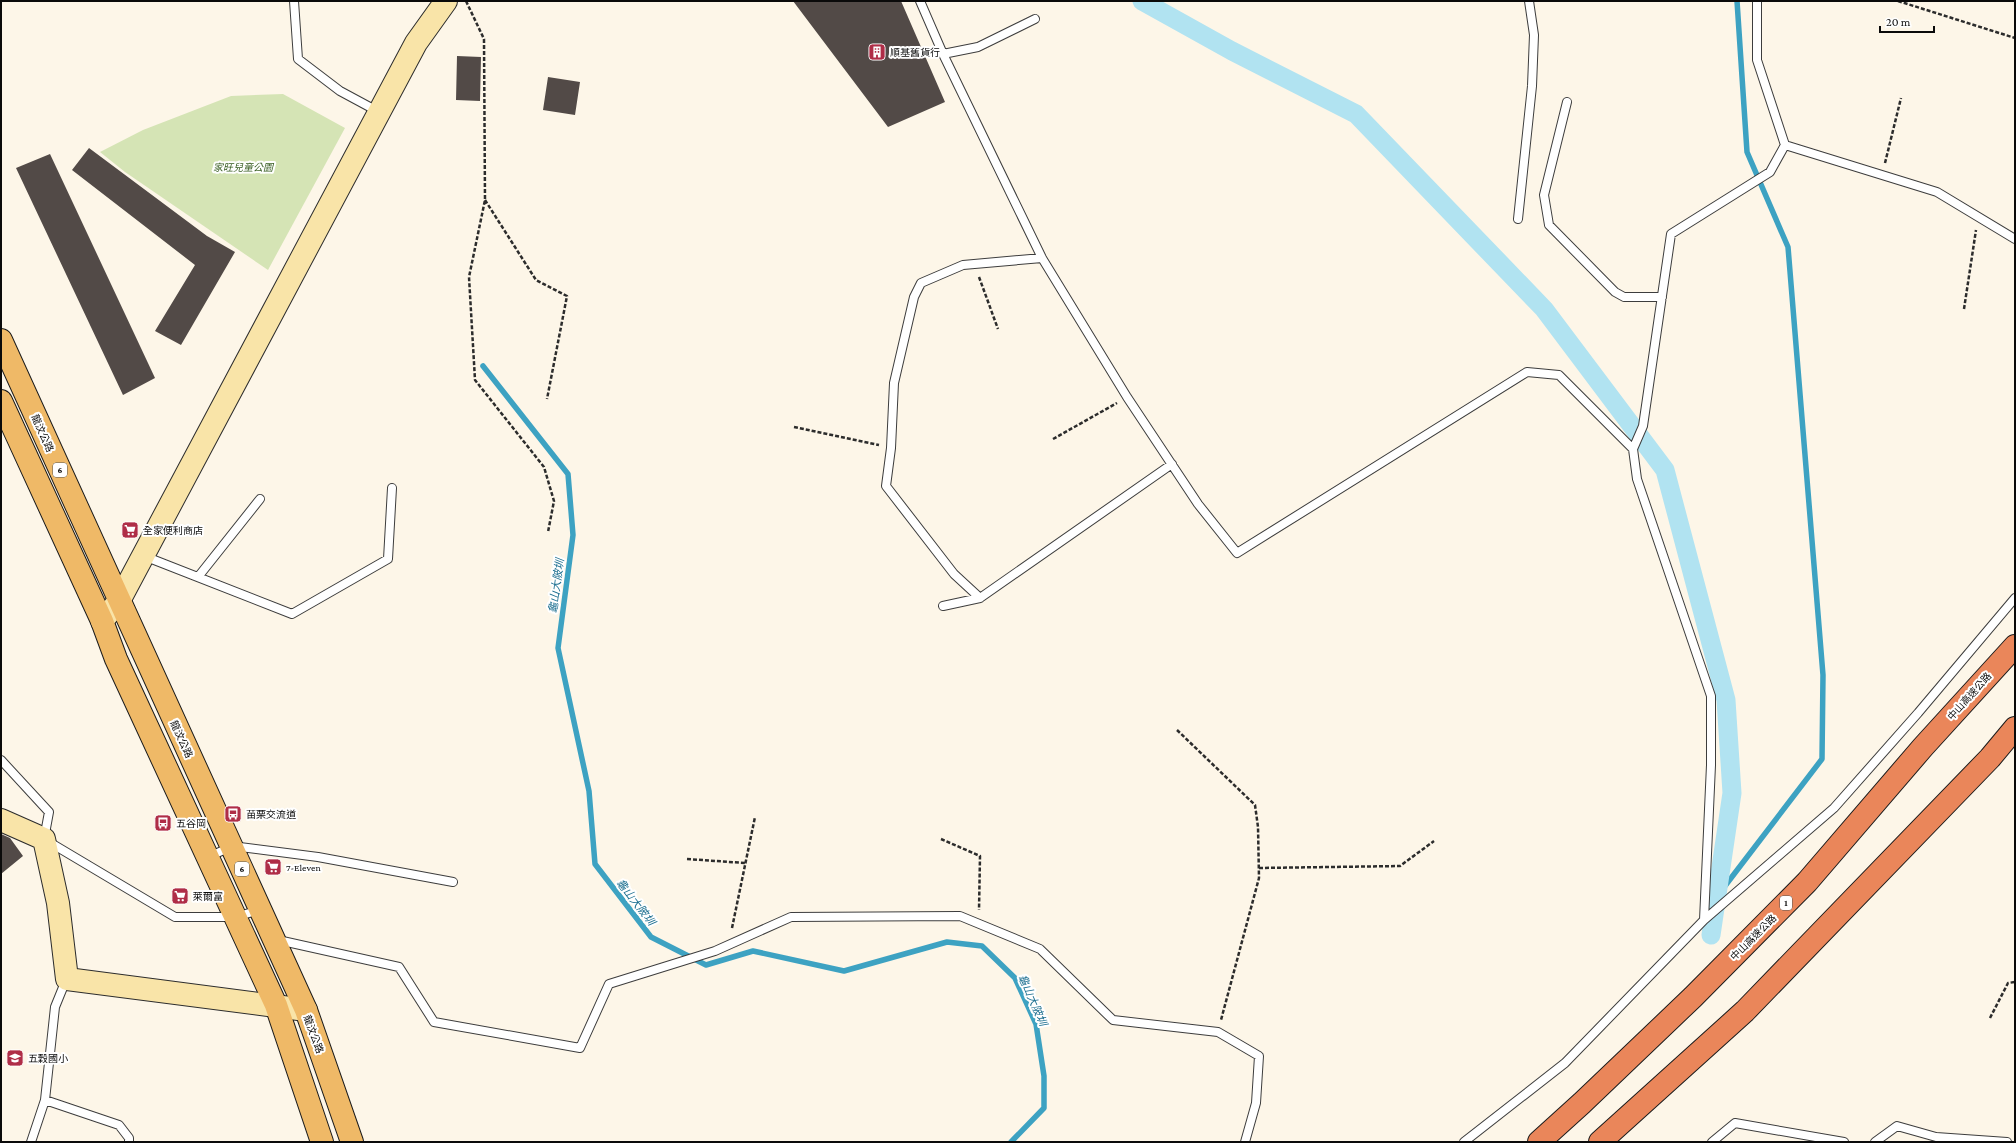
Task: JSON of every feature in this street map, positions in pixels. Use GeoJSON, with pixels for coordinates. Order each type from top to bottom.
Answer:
{"type":"FeatureCollection","features":[{"type":"Feature","properties":{"kind":"highway","name":"中山高速公路"},"geometry":{"type":"LineString","coordinates":[[1539,1142],[1693,997],[1807,882],[1923,747],[2015,646]]}},
{"type":"Feature","properties":{"kind":"highway"},"geometry":{"type":"LineString","coordinates":[[1600,1142],[1614,1134],[1746,1011],[1990,758],[2015,728]]}},
{"type":"Feature","properties":{"kind":"main road","name":"龍汶公路"},"geometry":{"type":"LineString","coordinates":[[1,340],[306,1010],[350,1133]]}},
{"type":"Feature","properties":{"kind":"main road"},"geometry":{"type":"LineString","coordinates":[[1,401],[102,621],[116,659],[276,1005],[320,1137],[350,1133]]}},
{"type":"Feature","properties":{"kind":"street"},"geometry":{"type":"LineString","coordinates":[[102,621],[119,601],[416,43],[446,1]]}},
{"type":"Feature","properties":{"kind":"street"},"geometry":{"type":"LineString","coordinates":[[1,820],[44,839],[58,903],[67,979],[306,1010]]}},
{"type":"Feature","properties":{"kind":"lane"},"geometry":{"type":"LineString","coordinates":[[294,1],[298,59],[340,91],[379,112]]}},
{"type":"Feature","properties":{"kind":"lane"},"geometry":{"type":"LineString","coordinates":[[920,1],[943,54],[1042,258],[1127,397],[1198,504],[1237,553],[1527,372],[1559,375],[1633,449]]}},
{"type":"Feature","properties":{"kind":"lane"},"geometry":{"type":"LineString","coordinates":[[1518,219],[1524,174],[1532,86],[1534,35],[1529,1]]}},
{"type":"Feature","properties":{"kind":"lane"},"geometry":{"type":"LineString","coordinates":[[1705,919],[1711,765],[1711,696],[1637,479],[1633,449],[1643,426],[1672,234],[1770,172],[1785,145],[1757,60],[1757,1]]}},
{"type":"Feature","properties":{"kind":"lane"},"geometry":{"type":"LineString","coordinates":[[943,54],[978,47],[1035,19]]}},
{"type":"Feature","properties":{"kind":"lane"},"geometry":{"type":"LineString","coordinates":[[1567,102],[1544,195],[1549,225],[1615,292],[1624,297],[1662,297]]}},
{"type":"Feature","properties":{"kind":"lane"},"geometry":{"type":"LineString","coordinates":[[1785,145],[1937,192],[2015,239]]}},
{"type":"Feature","properties":{"kind":"lane"},"geometry":{"type":"LineString","coordinates":[[980,598],[954,574],[886,486],[891,448],[894,383],[914,297],[921,283],[964,265],[1042,258]]}},
{"type":"Feature","properties":{"kind":"lane"},"geometry":{"type":"LineString","coordinates":[[943,606],[980,598],[1172,464]]}},
{"type":"Feature","properties":{"kind":"lane"},"geometry":{"type":"LineString","coordinates":[[143,556],[292,614],[388,560],[392,488]]}},
{"type":"Feature","properties":{"kind":"lane"},"geometry":{"type":"LineString","coordinates":[[198,577],[260,499]]}},
{"type":"Feature","properties":{"kind":"lane"},"geometry":{"type":"LineString","coordinates":[[1464,1142],[1565,1063],[1705,919],[1834,808],[1918,713],[2015,598]]}},
{"type":"Feature","properties":{"kind":"lane"},"geometry":{"type":"LineString","coordinates":[[1,760],[49,812],[44,839],[175,917],[236,917],[260,910]]}},
{"type":"Feature","properties":{"kind":"lane"},"geometry":{"type":"LineString","coordinates":[[208,857],[232,846],[318,856],[453,882]]}},
{"type":"Feature","properties":{"kind":"lane"},"geometry":{"type":"LineString","coordinates":[[273,939],[399,967],[434,1022],[580,1048],[609,984],[702,955],[729,945],[790,917],[960,916],[1040,949],[1114,1020],[1218,1032],[1259,1056],[1256,1103],[1246,1142]]}},
{"type":"Feature","properties":{"kind":"lane"},"geometry":{"type":"LineString","coordinates":[[31,1142],[45,1100],[55,1007],[67,979]]}},
{"type":"Feature","properties":{"kind":"lane"},"geometry":{"type":"LineString","coordinates":[[45,1100],[119,1125],[129,1138],[129,1142]]}},
{"type":"Feature","properties":{"kind":"lane"},"geometry":{"type":"LineString","coordinates":[[1712,1142],[1735,1123],[1844,1142]]}},
{"type":"Feature","properties":{"kind":"lane"},"geometry":{"type":"LineString","coordinates":[[1875,1142],[1896,1126],[1936,1137],[2007,1142]]}},
{"type":"Feature","properties":{"kind":"path"},"geometry":{"type":"LineString","coordinates":[[466,1],[484,39],[484,200],[469,278],[475,380],[544,467],[554,501],[548,532]]}},
{"type":"Feature","properties":{"kind":"path"},"geometry":{"type":"LineString","coordinates":[[1898,1],[2015,38]]}},
{"type":"Feature","properties":{"kind":"path"},"geometry":{"type":"LineString","coordinates":[[1882,175],[1901,98]]}},
{"type":"Feature","properties":{"kind":"path"},"geometry":{"type":"LineString","coordinates":[[484,200],[536,280],[567,296],[547,399]]}},
{"type":"Feature","properties":{"kind":"path"},"geometry":{"type":"LineString","coordinates":[[1964,309],[1978,216]]}},
{"type":"Feature","properties":{"kind":"path"},"geometry":{"type":"LineString","coordinates":[[974,264],[998,329]]}},
{"type":"Feature","properties":{"kind":"path"},"geometry":{"type":"LineString","coordinates":[[1053,439],[1127,397]]}},
{"type":"Feature","properties":{"kind":"path"},"geometry":{"type":"LineString","coordinates":[[794,427],[891,448]]}},
{"type":"Feature","properties":{"kind":"path"},"geometry":{"type":"LineString","coordinates":[[1177,730],[1255,805],[1258,827],[1259,878],[1218,1032]]}},
{"type":"Feature","properties":{"kind":"path"},"geometry":{"type":"LineString","coordinates":[[729,945],[754,817]]}},
{"type":"Feature","properties":{"kind":"path"},"geometry":{"type":"LineString","coordinates":[[941,840],[980,856],[978,924]]}},
{"type":"Feature","properties":{"kind":"path"},"geometry":{"type":"LineString","coordinates":[[1259,868],[1400,866],[1434,841]]}},
{"type":"Feature","properties":{"kind":"path"},"geometry":{"type":"LineString","coordinates":[[687,859],[745,863]]}},
{"type":"Feature","properties":{"kind":"path"},"geometry":{"type":"LineString","coordinates":[[1990,1018],[2008,983],[2015,982]]}},
{"type":"Feature","properties":{"kind":"green space","name":"家旺兒童公園"},"geometry":{"type":"Polygon","coordinates":[[[283,94],[345,128],[268,270],[125,172],[100,152],[143,130],[231,96],[283,94]]]}},
{"type":"Feature","properties":{"kind":"building","name":"順基舊貨行"},"geometry":{"type":"Polygon","coordinates":[[[793,1],[901,1],[945,102],[888,127],[793,1]]]}},
{"type":"Feature","properties":{"kind":"building"},"geometry":{"type":"Polygon","coordinates":[[[457,56],[481,57],[480,101],[456,100],[457,56]]]}},
{"type":"Feature","properties":{"kind":"building"},"geometry":{"type":"Polygon","coordinates":[[[548,77],[580,82],[575,115],[543,110],[548,77]]]}},
{"type":"Feature","properties":{"kind":"building"},"geometry":{"type":"Polygon","coordinates":[[[89,148],[207,236],[235,252],[181,345],[155,331],[195,265],[72,170],[89,148]]]}},
{"type":"Feature","properties":{"kind":"building"},"geometry":{"type":"Polygon","coordinates":[[[50,154],[155,378],[123,395],[16,168],[50,154]]]}},
{"type":"Feature","properties":{"kind":"building"},"geometry":{"type":"Polygon","coordinates":[[[1,834],[10,838],[23,856],[1,874],[1,834]]]}},
{"type":"Feature","properties":{"kind":"waterway"},"geometry":{"type":"LineString","coordinates":[[1142,1],[1232,51],[1356,114],[1544,309],[1665,470],[1726,700],[1732,793],[1711,935]]}},
{"type":"Feature","properties":{"kind":"waterway"},"geometry":{"type":"LineString","coordinates":[[1715,899],[1822,759],[1823,675],[1788,247],[1747,152],[1737,1]]}},
{"type":"Feature","properties":{"kind":"waterway","name":"龜山大陂圳"},"geometry":{"type":"LineString","coordinates":[[483,366],[568,474],[573,535],[558,648],[589,791],[595,864],[651,937],[706,965],[753,951],[844,971],[947,942],[982,946],[1015,978],[1036,1024],[1044,1076],[1044,1108],[1011,1142]]}},
{"type":"Feature","properties":{"kind":"place","name":"順基舊貨行"},"geometry":{"type":"Point","coordinates":[877,52]}},
{"type":"Feature","properties":{"kind":"place","name":"全家便利商店"},"geometry":{"type":"Point","coordinates":[130,530]}},
{"type":"Feature","properties":{"kind":"place","name":"苗栗交流道"},"geometry":{"type":"Point","coordinates":[233,814]}},
{"type":"Feature","properties":{"kind":"place","name":"五谷岡"},"geometry":{"type":"Point","coordinates":[163,823]}},
{"type":"Feature","properties":{"kind":"place","name":"7-Eleven"},"geometry":{"type":"Point","coordinates":[273,867]}},
{"type":"Feature","properties":{"kind":"place","name":"萊爾富"},"geometry":{"type":"Point","coordinates":[180,896]}},
{"type":"Feature","properties":{"kind":"place","name":"五穀國小"},"geometry":{"type":"Point","coordinates":[15,1058]}}]}
